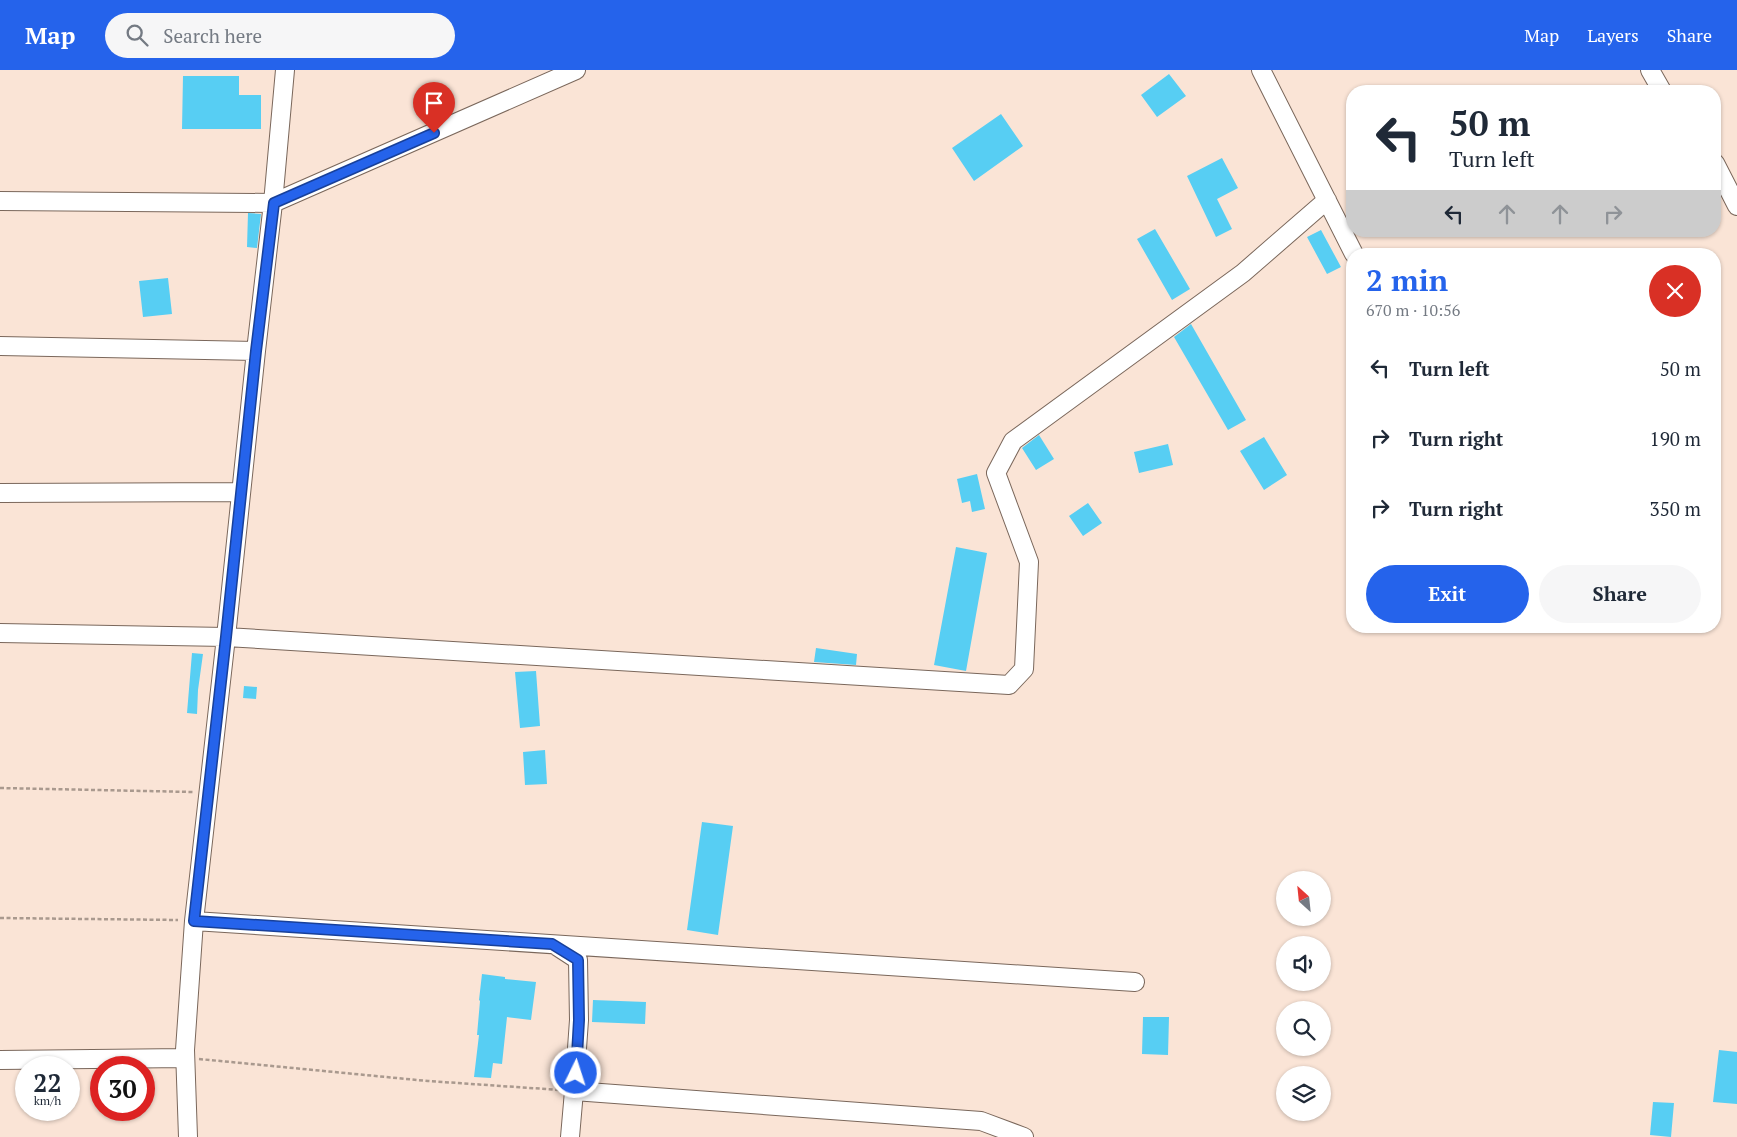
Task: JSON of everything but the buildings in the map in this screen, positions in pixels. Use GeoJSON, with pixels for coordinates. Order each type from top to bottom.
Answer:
{"type":"FeatureCollection","features":[{"type":"Feature","properties":{"kind":"street"},"geometry":{"type":"LineString","coordinates":[[188,1137],[186,1058],[194,921],[256,351],[274,203],[285,70]]}},
{"type":"Feature","properties":{"kind":"street"},"geometry":{"type":"LineString","coordinates":[[0,201],[274,203],[576,70]]}},
{"type":"Feature","properties":{"kind":"street"},"geometry":{"type":"LineString","coordinates":[[1261,70],[1351,248]]}},
{"type":"Feature","properties":{"kind":"street"},"geometry":{"type":"LineString","coordinates":[[1650,70],[1659,85]]}},
{"type":"Feature","properties":{"kind":"street"},"geometry":{"type":"LineString","coordinates":[[1721,175],[1737,206]]}},
{"type":"Feature","properties":{"kind":"street"},"geometry":{"type":"LineString","coordinates":[[0,633],[226,637],[1009,685],[1024,669],[1029,562],[996,473],[1013,441],[1243,273],[1327,200]]}},
{"type":"Feature","properties":{"kind":"street"},"geometry":{"type":"LineString","coordinates":[[0,346],[256,351]]}},
{"type":"Feature","properties":{"kind":"street"},"geometry":{"type":"LineString","coordinates":[[0,493],[241,492]]}},
{"type":"Feature","properties":{"kind":"street"},"geometry":{"type":"LineString","coordinates":[[194,921],[1135,982]]}},
{"type":"Feature","properties":{"kind":"street"},"geometry":{"type":"LineString","coordinates":[[552,944],[578,960],[579,1020],[570,1137]]}},
{"type":"Feature","properties":{"kind":"street"},"geometry":{"type":"LineString","coordinates":[[0,1060],[186,1058]]}},
{"type":"Feature","properties":{"kind":"street"},"geometry":{"type":"LineString","coordinates":[[574,1091],[981,1121],[1024,1137]]}},
{"type":"Feature","properties":{"kind":"path"},"geometry":{"type":"LineString","coordinates":[[0,788],[194,792]]}},
{"type":"Feature","properties":{"kind":"path"},"geometry":{"type":"LineString","coordinates":[[0,918],[194,921]]}},
{"type":"Feature","properties":{"kind":"path"},"geometry":{"type":"LineString","coordinates":[[186,1058],[428,1081],[574,1091]]}},
{"type":"Feature","properties":{"kind":"route"},"geometry":{"type":"LineString","coordinates":[[434,133],[274,203],[256,351],[194,921],[552,944],[578,960],[579,1020],[576,1073]]}}]}
